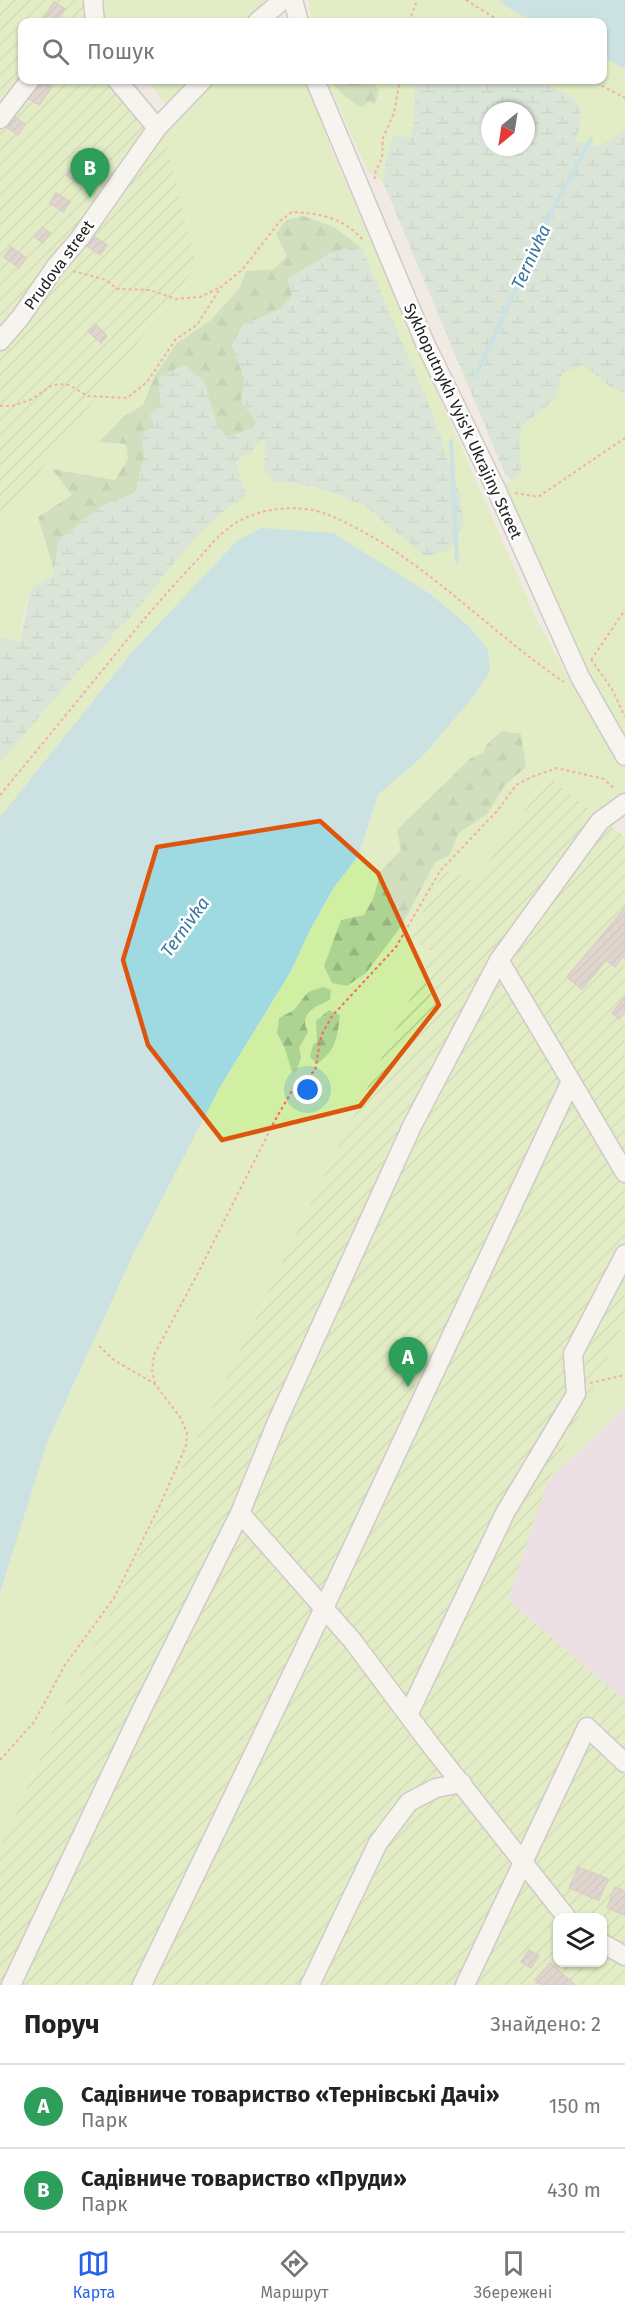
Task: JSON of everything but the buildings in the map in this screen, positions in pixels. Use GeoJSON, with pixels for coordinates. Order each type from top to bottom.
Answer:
{"type":"FeatureCollection","features":[{"type":"Feature","properties":{"kind":"street"},"geometry":{"type":"LineString","coordinates":[[93,0],[95,18]]}},
{"type":"Feature","properties":{"kind":"street"},"geometry":{"type":"LineString","coordinates":[[262,18],[283,0]]}},
{"type":"Feature","properties":{"kind":"street"},"geometry":{"type":"LineString","coordinates":[[293,0],[298,18]]}},
{"type":"Feature","properties":{"kind":"street"},"geometry":{"type":"LineString","coordinates":[[0,119],[27,84]]}},
{"type":"Feature","properties":{"kind":"street"},"geometry":{"type":"LineString","coordinates":[[120,84],[156,128]]}},
{"type":"Feature","properties":{"kind":"street","name":"Prudova street"},"geometry":{"type":"LineString","coordinates":[[0,341],[80,238],[156,128],[198,84]]}},
{"type":"Feature","properties":{"kind":"street","name":"Sykhoputnykh Vyis'k Ukrajiny Street"},"geometry":{"type":"LineString","coordinates":[[317,84],[425,343],[497,491],[572,680],[625,756]]}},
{"type":"Feature","properties":{"kind":"street"},"geometry":{"type":"LineString","coordinates":[[11,1985],[142,1709],[240,1513],[277,1422],[408,1137],[499,960],[600,821],[621,797]]}},
{"type":"Feature","properties":{"kind":"street"},"geometry":{"type":"LineString","coordinates":[[499,960],[625,1173]]}},
{"type":"Feature","properties":{"kind":"street"},"geometry":{"type":"LineString","coordinates":[[142,1985],[324,1608],[571,1081]]}},
{"type":"Feature","properties":{"kind":"street"},"geometry":{"type":"LineString","coordinates":[[408,1715],[505,1512],[576,1394],[573,1354],[625,1254]]}},
{"type":"Feature","properties":{"kind":"street"},"geometry":{"type":"LineString","coordinates":[[240,1513],[352,1640],[564,1913]]}},
{"type":"Feature","properties":{"kind":"street"},"geometry":{"type":"LineString","coordinates":[[465,1985],[586,1727],[625,1763]]}},
{"type":"Feature","properties":{"kind":"street"},"geometry":{"type":"LineString","coordinates":[[310,1985],[378,1843],[409,1803],[436,1788],[462,1783]]}},
{"type":"Feature","properties":{"kind":"street"},"geometry":{"type":"LineString","coordinates":[[607,1945],[625,1956]]}},
{"type":"Feature","properties":{"kind":"path"},"geometry":{"type":"LineString","coordinates":[[410,18],[417,0]]}},
{"type":"Feature","properties":{"kind":"path"},"geometry":{"type":"LineString","coordinates":[[466,0],[495,18]]}},
{"type":"Feature","properties":{"kind":"path"},"geometry":{"type":"LineString","coordinates":[[377,183],[374,175],[382,158],[383,138],[394,113],[399,84]]}},
{"type":"Feature","properties":{"kind":"path"},"geometry":{"type":"LineString","coordinates":[[599,84],[625,98]]}},
{"type":"Feature","properties":{"kind":"path"},"geometry":{"type":"LineString","coordinates":[[56,266],[106,280],[117,289],[150,290],[176,299],[200,297],[221,287],[242,270],[280,221],[292,212],[318,213],[357,232],[368,244],[384,247]]}},
{"type":"Feature","properties":{"kind":"path"},"geometry":{"type":"LineString","coordinates":[[0,406],[12,406],[30,400],[51,386],[59,384],[69,385],[88,396],[127,398],[147,382],[176,339],[197,325],[221,287]]}},
{"type":"Feature","properties":{"kind":"path"},"geometry":{"type":"LineString","coordinates":[[497,491],[538,497],[625,438]]}},
{"type":"Feature","properties":{"kind":"path"},"geometry":{"type":"LineString","coordinates":[[0,795],[166,593],[227,529],[256,513],[278,508],[303,509],[327,514],[387,546],[416,565],[536,663],[572,680],[625,610]]}},
{"type":"Feature","properties":{"kind":"path"},"geometry":{"type":"LineString","coordinates":[[155,1384],[152,1370],[154,1355],[274,1122],[296,1084],[315,1071],[321,1036],[332,1016],[368,979],[404,936],[440,871],[498,810],[516,784],[534,776],[557,768],[604,779],[621,797]]}},
{"type":"Feature","properties":{"kind":"path"},"geometry":{"type":"LineString","coordinates":[[0,1760],[34,1722],[65,1665],[114,1598],[186,1446],[186,1433],[180,1417],[155,1384],[114,1360],[97,1344]]}},
{"type":"Feature","properties":{"kind":"path"},"geometry":{"type":"LineString","coordinates":[[576,1386],[625,1375]]}},
{"type":"Feature","properties":{"kind":"highlighted area"},"geometry":{"type":"Polygon","coordinates":[[[320,821],[378,873],[439,1005],[360,1106],[222,1140],[148,1045],[123,960],[157,847],[320,821]]]}},
{"type":"Feature","properties":{"kind":"shaded area"},"geometry":{"type":"Polygon","coordinates":[[[625,1407],[625,1701],[508,1600],[548,1481],[625,1407]]]}},
{"type":"Feature","properties":{"kind":"green space"},"geometry":{"type":"Polygon","coordinates":[[[0,0],[100,0],[103,18],[18,18],[18,84],[134,84],[160,114],[196,267],[0,523],[0,0]]]}},
{"type":"Feature","properties":{"kind":"green space"},"geometry":{"type":"Polygon","coordinates":[[[100,0],[266,0],[251,18],[103,18],[100,0]]]}},
{"type":"Feature","properties":{"kind":"green space"},"geometry":{"type":"Polygon","coordinates":[[[308,0],[499,0],[507,7],[529,18],[312,18],[308,0]]]}},
{"type":"Feature","properties":{"kind":"green space"},"geometry":{"type":"Polygon","coordinates":[[[607,59],[625,69],[625,133],[622,132],[599,146],[576,142],[579,127],[578,108],[570,97],[547,84],[607,84],[607,59]]]}},
{"type":"Feature","properties":{"kind":"green space"},"geometry":{"type":"Polygon","coordinates":[[[150,84],[193,84],[170,110],[150,84]]]}},
{"type":"Feature","properties":{"kind":"green space"},"geometry":{"type":"Polygon","coordinates":[[[210,84],[307,84],[333,154],[536,618],[572,685],[625,771],[625,797],[600,817],[548,778],[475,882],[445,869],[410,937],[433,952],[59,1717],[0,1849],[0,1593],[48,1440],[133,1255],[220,1087],[291,971],[333,889],[358,856],[378,795],[422,757],[474,696],[470,627],[429,593],[333,534],[133,651],[0,817],[0,763],[82,667],[127,621],[183,552],[215,519],[247,496],[236,463],[242,455],[251,455],[257,444],[265,437],[264,469],[287,482],[325,490],[365,506],[426,557],[334,227],[309,218],[296,218],[290,220],[276,234],[287,255],[274,269],[246,271],[240,287],[211,320],[177,343],[155,375],[143,405],[124,416],[100,442],[126,444],[128,459],[115,481],[53,470],[72,495],[38,517],[54,570],[53,576],[31,588],[23,616],[20,642],[0,637],[0,354],[107,216],[176,114],[210,84]]]}},
{"type":"Feature","properties":{"kind":"green space"},"geometry":{"type":"Polygon","coordinates":[[[329,84],[418,84],[414,90],[415,117],[410,137],[386,161],[383,182],[368,171],[329,84]]]}},
{"type":"Feature","properties":{"kind":"green space"},"geometry":{"type":"Polygon","coordinates":[[[334,84],[375,84],[379,90],[375,104],[368,102],[363,107],[334,84]]]}},
{"type":"Feature","properties":{"kind":"green space"},"geometry":{"type":"Polygon","coordinates":[[[418,84],[547,84],[576,100],[581,115],[576,142],[599,146],[622,132],[625,133],[625,393],[610,387],[584,365],[562,373],[556,398],[522,426],[521,473],[512,481],[505,474],[383,182],[386,161],[394,136],[410,137],[415,117],[414,90],[418,84]]]}},
{"type":"Feature","properties":{"kind":"green space"},"geometry":{"type":"Polygon","coordinates":[[[303,216],[334,227],[362,248],[346,248],[288,279],[292,295],[282,308],[243,325],[232,345],[245,380],[241,401],[256,421],[254,428],[226,438],[217,425],[204,382],[159,378],[161,403],[154,426],[141,434],[145,455],[135,493],[100,507],[59,540],[54,570],[38,517],[72,495],[52,469],[115,480],[128,459],[126,444],[99,442],[124,416],[143,405],[155,375],[177,343],[211,320],[240,287],[246,271],[274,269],[287,256],[276,234],[286,220],[303,216]]]}},
{"type":"Feature","properties":{"kind":"green space"},"geometry":{"type":"Polygon","coordinates":[[[346,248],[362,248],[434,417],[460,496],[464,525],[448,550],[426,557],[365,506],[325,490],[288,482],[274,483],[264,469],[265,438],[257,444],[251,455],[242,455],[236,463],[247,496],[215,519],[199,535],[127,621],[116,630],[107,644],[82,667],[0,763],[0,637],[20,642],[31,588],[53,576],[59,540],[100,507],[135,493],[145,455],[141,434],[154,426],[150,415],[161,403],[158,378],[184,364],[204,382],[217,425],[226,438],[254,428],[256,421],[241,401],[245,380],[232,345],[243,325],[282,308],[292,295],[288,279],[328,254],[346,248]]]}},
{"type":"Feature","properties":{"kind":"green space"},"geometry":{"type":"Polygon","coordinates":[[[584,365],[610,387],[625,393],[625,743],[593,686],[502,486],[512,481],[522,426],[556,398],[561,373],[584,365]]]}},
{"type":"Feature","properties":{"kind":"green space"},"geometry":{"type":"Polygon","coordinates":[[[502,731],[521,734],[526,767],[504,786],[488,813],[459,833],[449,856],[435,862],[402,925],[366,973],[347,986],[332,983],[324,966],[341,920],[364,915],[373,899],[381,871],[401,850],[397,830],[471,758],[483,753],[486,745],[502,731]]]}},
{"type":"Feature","properties":{"kind":"green space"},"geometry":{"type":"Polygon","coordinates":[[[548,777],[625,837],[625,1321],[548,1481],[508,1600],[625,1701],[625,1985],[0,1985],[0,1849],[59,1717],[433,952],[409,938],[445,869],[475,882],[548,777]]]}},
{"type":"Feature","properties":{"kind":"green space"},"geometry":{"type":"Polygon","coordinates":[[[323,987],[331,990],[330,1000],[314,1008],[307,1015],[305,1025],[308,1032],[299,1048],[301,1057],[297,1070],[292,1072],[277,1033],[279,1018],[294,1010],[308,992],[323,987]]]}},
{"type":"Feature","properties":{"kind":"green space"},"geometry":{"type":"Polygon","coordinates":[[[329,1010],[340,1015],[337,1037],[329,1053],[317,1064],[310,1057],[313,1045],[317,1042],[316,1021],[329,1010]]]}},
{"type":"Feature","properties":{"kind":"green space"},"geometry":{"type":"Polygon","coordinates":[[[625,1240],[625,1407],[548,1481],[625,1240]]]}},
{"type":"Feature","properties":{"kind":"water"},"geometry":{"type":"Polygon","coordinates":[[[499,0],[625,0],[625,69],[607,59],[607,18],[528,18],[510,9],[499,0]]]}},
{"type":"Feature","properties":{"kind":"water"},"geometry":{"type":"Polygon","coordinates":[[[261,528],[333,533],[429,593],[470,627],[488,650],[490,671],[474,696],[422,757],[378,795],[358,856],[333,889],[291,971],[220,1087],[133,1255],[48,1440],[0,1593],[0,817],[133,651],[237,541],[261,528]]]}},
{"type":"Feature","properties":{"kind":"waterway","name":"Ternivka"},"geometry":{"type":"LineString","coordinates":[[475,377],[552,211],[591,139]]}},
{"type":"Feature","properties":{"kind":"waterway","name":"Ternivka"},"geometry":{"type":"LineString","coordinates":[[451,441],[457,561]]}},
{"type":"Feature","properties":{"kind":"place","name":"Садівниче товариство «Пруди»"},"geometry":{"type":"Point","coordinates":[90,198]}},
{"type":"Feature","properties":{"kind":"place","name":"Садівниче товариство «Тернівські Дачі»"},"geometry":{"type":"Point","coordinates":[408,1387]}}]}
